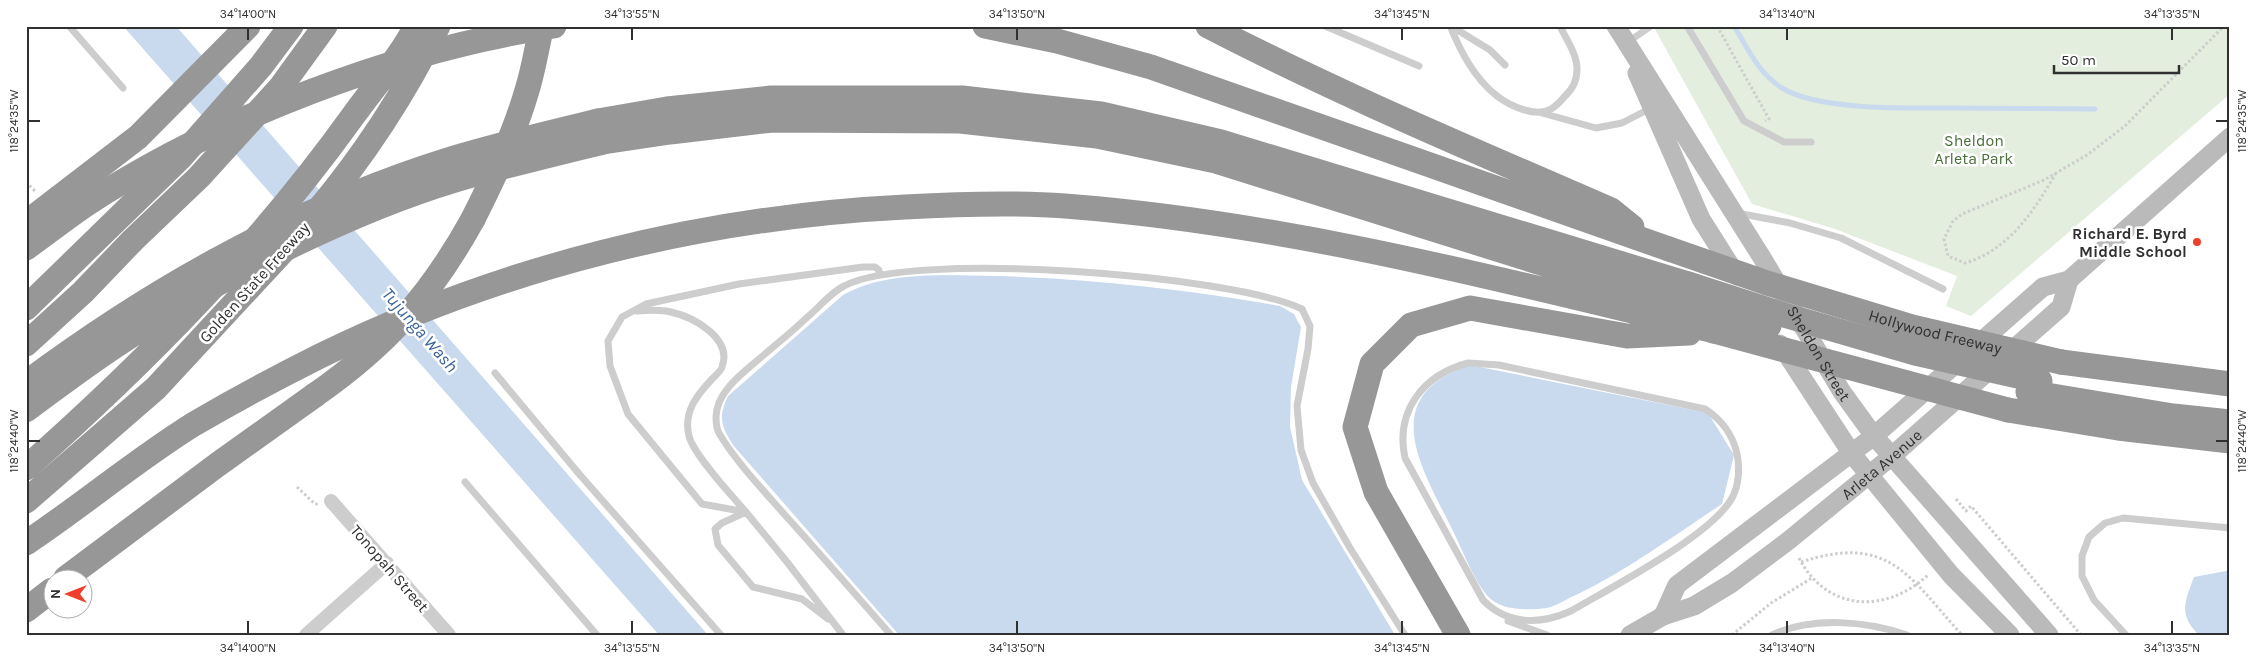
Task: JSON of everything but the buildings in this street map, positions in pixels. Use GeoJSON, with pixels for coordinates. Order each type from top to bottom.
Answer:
{"type":"FeatureCollection","features":[{"type":"Feature","properties":{"kind":"highway"},"geometry":{"type":"LineString","coordinates":[[26,308],[181,157],[261,66],[291,26]]}},
{"type":"Feature","properties":{"kind":"highway"},"geometry":{"type":"LineString","coordinates":[[26,344],[83,292],[133,240],[199,177],[280,88],[325,26]]}},
{"type":"Feature","properties":{"kind":"highway"},"geometry":{"type":"LineString","coordinates":[[26,468],[140,364],[231,269],[272,218],[315,170],[416,26]]}},
{"type":"Feature","properties":{"kind":"highway","name":"Golden State Freeway"},"geometry":{"type":"LineString","coordinates":[[26,501],[156,388],[294,239],[336,190],[413,75],[438,26]]}},
{"type":"Feature","properties":{"kind":"highway"},"geometry":{"type":"LineString","coordinates":[[79,568],[356,366],[406,318],[432,287],[454,254],[503,159],[528,86],[542,26]]}},
{"type":"Feature","properties":{"kind":"highway"},"geometry":{"type":"LineString","coordinates":[[26,248],[88,203],[139,173],[253,115],[407,59],[503,34],[554,26]]}},
{"type":"Feature","properties":{"kind":"highway","name":"Hollywood Freeway"},"geometry":{"type":"LineString","coordinates":[[985,26],[1057,41],[1151,67],[1767,283],[1912,327],[2061,362],[2230,384]]}},
{"type":"Feature","properties":{"kind":"highway"},"geometry":{"type":"LineString","coordinates":[[1208,26],[1262,54],[1400,118],[1611,210],[1659,245]]}},
{"type":"Feature","properties":{"kind":"highway"},"geometry":{"type":"LineString","coordinates":[[26,223],[138,137],[240,35]]}},
{"type":"Feature","properties":{"kind":"highway"},"geometry":{"type":"LineString","coordinates":[[26,410],[96,358],[164,314],[254,240],[363,191],[448,160],[601,132],[667,109],[771,98],[962,98],[1101,114],[1221,142],[1784,315],[2034,386],[2230,407]]}},
{"type":"Feature","properties":{"kind":"highway"},"geometry":{"type":"LineString","coordinates":[[601,132],[670,132],[772,120],[960,121],[1097,136],[1216,161],[1551,266],[1710,321],[2008,410],[2118,428],[2230,441]]}},
{"type":"Feature","properties":{"kind":"highway"},"geometry":{"type":"LineString","coordinates":[[26,543],[194,424],[320,356],[436,306],[493,284],[634,244],[750,222],[868,209],[963,204],[1061,205],[1176,216],[1291,235],[2173,416],[2230,422]]}},
{"type":"Feature","properties":{"kind":"highway"},"geometry":{"type":"LineString","coordinates":[[26,383],[76,346],[153,295],[215,273]]}},
{"type":"Feature","properties":{"kind":"highway"},"geometry":{"type":"LineString","coordinates":[[1458,635],[1376,492],[1355,427],[1372,364],[1411,325],[1470,308],[1628,336],[1710,321]]}},
{"type":"Feature","properties":{"kind":"highway"},"geometry":{"type":"LineString","coordinates":[[26,610],[42,598]]}},
{"type":"Feature","properties":{"kind":"main road","name":"Sheldon Street"},"geometry":{"type":"LineString","coordinates":[[1616,26],[1626,44],[1657,88],[1842,392],[1874,436],[2049,635]]}},
{"type":"Feature","properties":{"kind":"main road","name":"Sheldon Street"},"geometry":{"type":"LineString","coordinates":[[1626,44],[1651,108],[1701,220],[1852,454],[1952,575],[2010,635]]}},
{"type":"Feature","properties":{"kind":"main road","name":"Arleta Avenue"},"geometry":{"type":"LineString","coordinates":[[1663,616],[1677,585],[1852,454],[2043,287],[2069,280],[2230,137]]}},
{"type":"Feature","properties":{"kind":"main road","name":"Arleta Avenue"},"geometry":{"type":"LineString","coordinates":[[1630,635],[1663,616],[1694,606],[1732,583],[1788,541],[1892,456],[2061,307],[2069,280]]}},
{"type":"Feature","properties":{"kind":"street","name":"Tonopah Street"},"geometry":{"type":"LineString","coordinates":[[331,501],[449,635]]}},
{"type":"Feature","properties":{"kind":"street"},"geometry":{"type":"LineString","coordinates":[[306,635],[387,563]]}},
{"type":"Feature","properties":{"kind":"lane"},"geometry":{"type":"LineString","coordinates":[[69,26],[123,88]]}},
{"type":"Feature","properties":{"kind":"lane"},"geometry":{"type":"LineString","coordinates":[[1325,26],[1419,66]]}},
{"type":"Feature","properties":{"kind":"lane"},"geometry":{"type":"LineString","coordinates":[[1451,26],[1490,50],[1505,64]]}},
{"type":"Feature","properties":{"kind":"lane"},"geometry":{"type":"LineString","coordinates":[[1451,26],[1461,52],[1492,91],[1513,105],[1528,111],[1596,128],[1622,123],[1651,108]]}},
{"type":"Feature","properties":{"kind":"lane"},"geometry":{"type":"LineString","coordinates":[[1541,113],[1551,109],[1562,100],[1576,81],[1577,68],[1574,54],[1560,26]]}},
{"type":"Feature","properties":{"kind":"lane"},"geometry":{"type":"LineString","coordinates":[[1626,44],[1651,26]]}},
{"type":"Feature","properties":{"kind":"lane"},"geometry":{"type":"LineString","coordinates":[[1687,26],[1744,121],[1784,142],[1811,142]]}},
{"type":"Feature","properties":{"kind":"lane"},"geometry":{"type":"LineString","coordinates":[[1734,213],[1790,223],[1841,238],[1943,289]]}},
{"type":"Feature","properties":{"kind":"lane"},"geometry":{"type":"LineString","coordinates":[[746,512],[702,504],[628,414],[610,366],[608,340],[622,317],[646,304],[739,284],[863,267],[875,267],[880,274]]}},
{"type":"Feature","properties":{"kind":"lane"},"geometry":{"type":"LineString","coordinates":[[891,635],[759,484],[718,433],[715,418],[717,404],[723,394],[742,374],[843,286],[880,274],[904,271],[994,269],[1127,276],[1201,285],[1286,301],[1302,309],[1310,326],[1308,349],[1297,406],[1301,450],[1313,483],[1350,548],[1405,635]]}},
{"type":"Feature","properties":{"kind":"lane"},"geometry":{"type":"LineString","coordinates":[[631,312],[669,311],[688,318],[706,328],[719,342],[724,356],[722,368],[691,406],[688,419],[689,437],[709,469],[788,562],[843,635]]}},
{"type":"Feature","properties":{"kind":"lane"},"geometry":{"type":"LineString","coordinates":[[1500,614],[1528,620],[1558,617],[1648,565],[1718,516],[1732,498],[1737,486],[1736,445],[1722,423],[1705,409],[1499,365],[1468,363],[1451,368],[1434,378],[1419,394],[1408,412],[1403,427],[1402,443],[1405,458],[1482,600],[1508,621],[1547,635]]}},
{"type":"Feature","properties":{"kind":"lane"},"geometry":{"type":"LineString","coordinates":[[495,373],[580,475],[721,635]]}},
{"type":"Feature","properties":{"kind":"lane"},"geometry":{"type":"LineString","coordinates":[[465,482],[597,635]]}},
{"type":"Feature","properties":{"kind":"lane"},"geometry":{"type":"LineString","coordinates":[[746,512],[722,523],[715,529],[718,545],[732,563],[753,587],[802,599],[835,624]]}},
{"type":"Feature","properties":{"kind":"lane"},"geometry":{"type":"LineString","coordinates":[[2126,635],[2094,600],[2082,576],[2082,556],[2089,537],[2105,523],[2123,518],[2230,528]]}},
{"type":"Feature","properties":{"kind":"lane"},"geometry":{"type":"LineString","coordinates":[[1772,635],[1803,626],[1837,624],[1869,626],[1907,635]]}},
{"type":"Feature","properties":{"kind":"path"},"geometry":{"type":"LineString","coordinates":[[1717,26],[1769,119],[1754,126]]}},
{"type":"Feature","properties":{"kind":"path"},"geometry":{"type":"LineString","coordinates":[[2056,173],[2041,199],[2020,228],[1998,247],[1965,263],[1948,256],[1944,239],[1953,221],[1962,214],[2029,187],[2087,155],[2125,126],[2224,26]]}},
{"type":"Feature","properties":{"kind":"path"},"geometry":{"type":"LineString","coordinates":[[26,182],[35,191]]}},
{"type":"Feature","properties":{"kind":"path"},"geometry":{"type":"LineString","coordinates":[[297,487],[315,504],[331,501]]}},
{"type":"Feature","properties":{"kind":"path"},"geometry":{"type":"LineString","coordinates":[[1954,498],[1966,511],[1971,506],[2082,635]]}},
{"type":"Feature","properties":{"kind":"path"},"geometry":{"type":"LineString","coordinates":[[1801,562],[1831,554],[1862,554],[1888,562],[1902,570],[1918,584],[1962,635]]}},
{"type":"Feature","properties":{"kind":"path"},"geometry":{"type":"LineString","coordinates":[[1799,558],[1812,578],[1834,594],[1861,602],[1890,599],[1918,584],[1930,573]]}},
{"type":"Feature","properties":{"kind":"path"},"geometry":{"type":"LineString","coordinates":[[1732,635],[1771,603],[1812,578]]}},
{"type":"Feature","properties":{"kind":"green space","name":"Sheldon Arleta Park"},"geometry":{"type":"Polygon","coordinates":[[[1653,26],[2230,26],[2230,94],[1971,316],[1946,306],[1957,276],[1835,229],[1752,204],[1653,26]]]}},
{"type":"Feature","properties":{"kind":"water","name":"Tujunga Wash"},"geometry":{"type":"Polygon","coordinates":[[[123,26],[176,26],[708,635],[659,635],[123,26]]]}},
{"type":"Feature","properties":{"kind":"water"},"geometry":{"type":"Polygon","coordinates":[[[937,275],[1103,282],[1174,290],[1280,306],[1294,314],[1301,327],[1291,387],[1290,427],[1302,480],[1395,635],[899,635],[733,445],[722,421],[723,410],[728,396],[843,295],[879,281],[898,278],[937,275]]]}},
{"type":"Feature","properties":{"kind":"water"},"geometry":{"type":"Polygon","coordinates":[[[1470,365],[1708,413],[1734,455],[1722,504],[1615,574],[1555,606],[1526,609],[1511,608],[1498,604],[1486,595],[1470,568],[1429,483],[1414,436],[1415,415],[1423,396],[1441,379],[1470,365]]]}},
{"type":"Feature","properties":{"kind":"water"},"geometry":{"type":"Polygon","coordinates":[[[2230,571],[2230,635],[2199,635],[2188,621],[2185,608],[2194,577],[2230,571]]]}},
{"type":"Feature","properties":{"kind":"waterway"},"geometry":{"type":"LineString","coordinates":[[1734,26],[1767,76],[1782,88],[1818,101],[1890,108],[2095,109]]}},
{"type":"Feature","properties":{"kind":"place","name":"Richard E. Byrd Middle School"},"geometry":{"type":"Point","coordinates":[2197,242]}}]}
